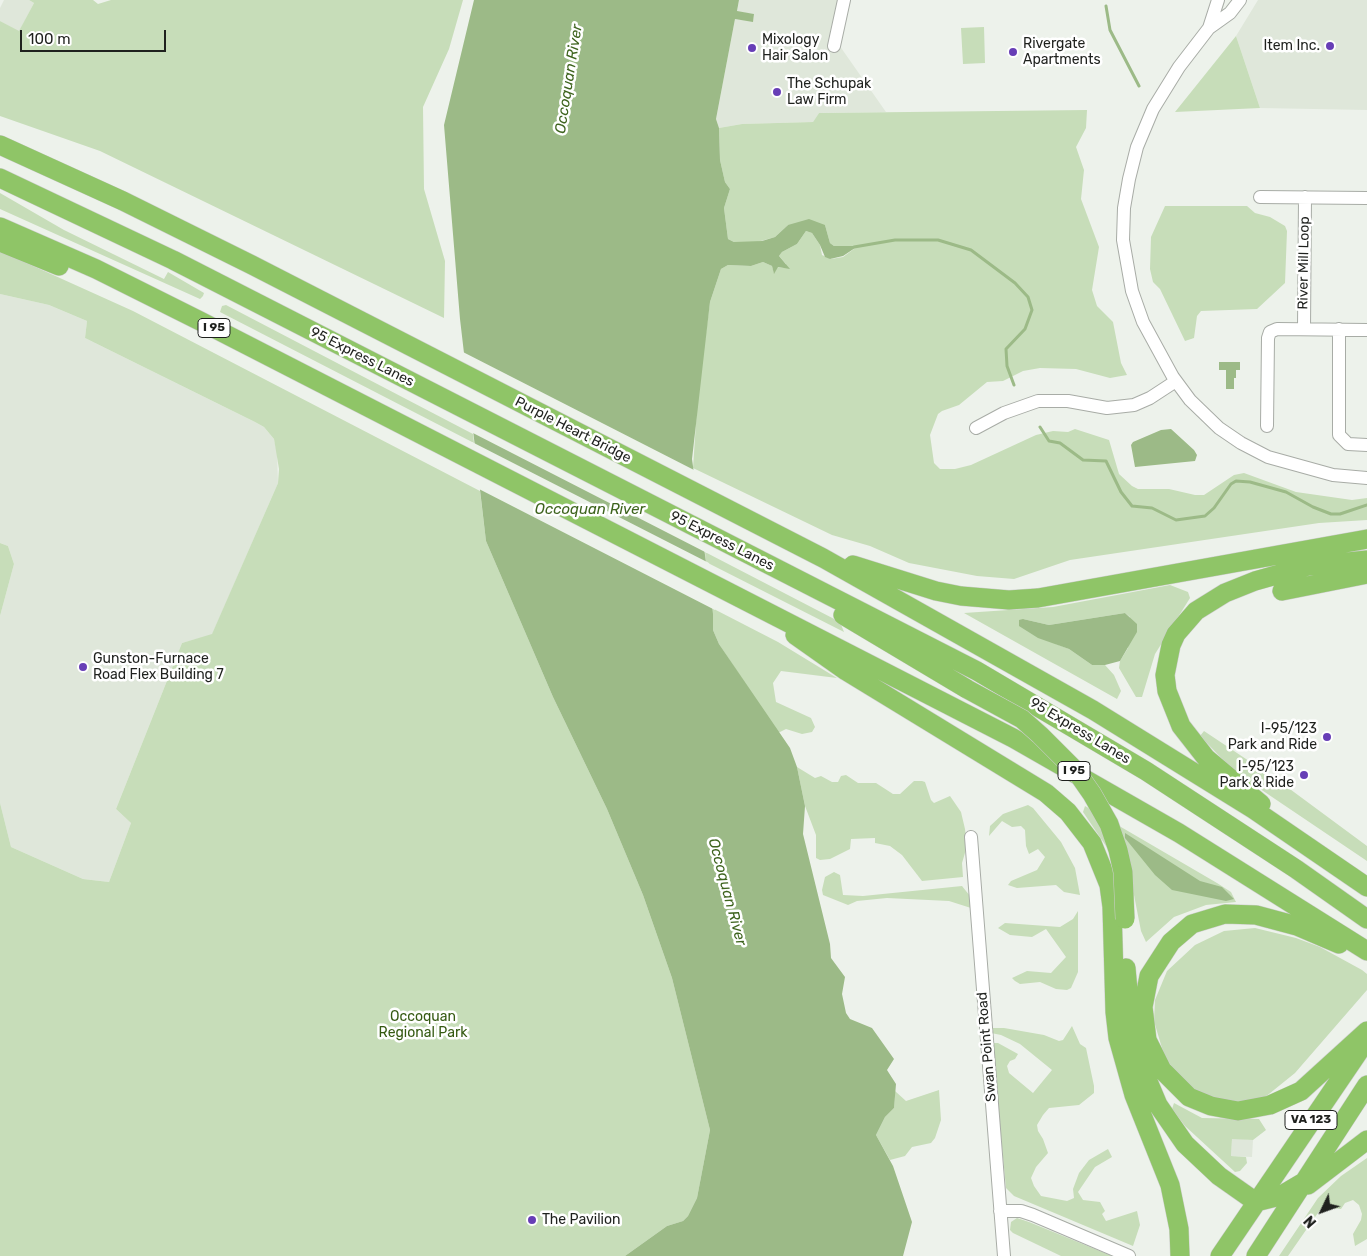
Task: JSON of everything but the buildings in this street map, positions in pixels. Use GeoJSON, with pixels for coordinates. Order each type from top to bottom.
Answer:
{"type":"FeatureCollection","features":[{"type":"Feature","properties":{"kind":"highway","name":"Purple Heart Bridge"},"geometry":{"type":"LineString","coordinates":[[0,146],[123,201],[795,544]]}},
{"type":"Feature","properties":{"kind":"highway","name":"95 Express Lanes"},"geometry":{"type":"LineString","coordinates":[[0,178],[173,260],[1012,690],[1222,819],[1367,919]]}},
{"type":"Feature","properties":{"kind":"highway","name":"I 95"},"geometry":{"type":"LineString","coordinates":[[0,226],[96,269],[182,312],[1013,738],[1117,796],[1240,870],[1367,951]]}},
{"type":"Feature","properties":{"kind":"highway"},"geometry":{"type":"LineString","coordinates":[[0,242],[95,282],[182,312]]}},
{"type":"Feature","properties":{"kind":"highway"},"geometry":{"type":"LineString","coordinates":[[795,544],[896,580],[936,591],[985,599],[1009,600],[1038,598],[1367,539]]}},
{"type":"Feature","properties":{"kind":"highway"},"geometry":{"type":"LineString","coordinates":[[795,544],[961,634],[1085,705],[1192,771],[1367,887]]}},
{"type":"Feature","properties":{"kind":"highway"},"geometry":{"type":"LineString","coordinates":[[756,559],[894,647],[1022,719],[1076,771],[1109,824],[1123,872],[1130,1013],[1137,1053],[1158,1105],[1185,1144],[1201,1161],[1256,1202],[1298,1190],[1367,1140]]}},
{"type":"Feature","properties":{"kind":"highway"},"geometry":{"type":"LineString","coordinates":[[1292,836],[1252,796],[1206,758],[1192,742],[1173,710],[1167,691],[1165,675],[1167,660],[1176,634],[1184,624],[1203,606],[1225,593],[1292,570],[1338,562],[1367,560]]}},
{"type":"Feature","properties":{"kind":"highway"},"geometry":{"type":"LineString","coordinates":[[1282,591],[1367,574]]}},
{"type":"Feature","properties":{"kind":"highway"},"geometry":{"type":"LineString","coordinates":[[770,613],[826,658],[1046,793],[1068,812],[1092,843],[1103,866],[1111,900],[1115,1012],[1120,1046],[1134,1095],[1170,1185],[1180,1228],[1180,1256]]}},
{"type":"Feature","properties":{"kind":"highway"},"geometry":{"type":"LineString","coordinates":[[1367,961],[1341,946],[1297,926],[1256,915],[1225,914],[1192,924],[1171,942],[1149,976],[1143,1007],[1146,1040],[1162,1070],[1189,1097],[1226,1110],[1253,1110],[1286,1099],[1301,1091],[1367,1031]]}},
{"type":"Feature","properties":{"kind":"highway","name":"VA 123"},"geometry":{"type":"LineString","coordinates":[[1220,1256],[1367,1039]]}},
{"type":"Feature","properties":{"kind":"highway","name":"VA 123"},"geometry":{"type":"LineString","coordinates":[[1256,1256],[1367,1085]]}},
{"type":"Feature","properties":{"kind":"highway"},"geometry":{"type":"LineString","coordinates":[[1229,1256],[1240,1225],[1236,1188]]}},
{"type":"Feature","properties":{"kind":"highway"},"geometry":{"type":"LineString","coordinates":[[1240,1225],[1251,1242],[1250,1256]]}},
{"type":"Feature","properties":{"kind":"street"},"geometry":{"type":"LineString","coordinates":[[834,46],[844,0]]}},
{"type":"Feature","properties":{"kind":"street"},"geometry":{"type":"LineString","coordinates":[[1209,28],[1218,0]]}},
{"type":"Feature","properties":{"kind":"street"},"geometry":{"type":"LineString","coordinates":[[1240,0],[1230,13],[1209,28],[1179,67],[1153,109],[1133,161],[1124,208],[1124,240],[1132,291],[1153,342],[1176,381],[1190,400],[1219,428],[1255,451],[1315,471],[1367,478]]}},
{"type":"Feature","properties":{"kind":"street","name":"River Mill Loop"},"geometry":{"type":"LineString","coordinates":[[1260,197],[1367,198]]}},
{"type":"Feature","properties":{"kind":"street","name":"River Mill Loop"},"geometry":{"type":"LineString","coordinates":[[1304,197],[1304,329]]}},
{"type":"Feature","properties":{"kind":"street"},"geometry":{"type":"LineString","coordinates":[[1268,426],[1269,334],[1277,329],[1367,330]]}},
{"type":"Feature","properties":{"kind":"street"},"geometry":{"type":"LineString","coordinates":[[1339,330],[1339,436],[1348,444],[1367,445]]}},
{"type":"Feature","properties":{"kind":"street"},"geometry":{"type":"LineString","coordinates":[[976,428],[1009,411],[1038,401],[1068,401],[1107,408],[1134,405],[1150,398],[1176,381]]}},
{"type":"Feature","properties":{"kind":"street","name":"Swan Point Road"},"geometry":{"type":"LineString","coordinates":[[971,837],[1004,1256]]}},
{"type":"Feature","properties":{"kind":"street"},"geometry":{"type":"LineString","coordinates":[[1000,1211],[1021,1211],[1033,1215],[1129,1256]]}},
{"type":"Feature","properties":{"kind":"shaded area"},"geometry":{"type":"Polygon","coordinates":[[[4,0],[29,0],[34,3],[19,32],[0,21],[0,8],[4,0]]]}},
{"type":"Feature","properties":{"kind":"shaded area"},"geometry":{"type":"Polygon","coordinates":[[[739,0],[838,0],[830,32],[886,112],[819,113],[813,122],[742,124],[719,128],[716,119],[735,19],[753,21],[754,14],[737,12],[739,0]]]}},
{"type":"Feature","properties":{"kind":"shaded area"},"geometry":{"type":"Polygon","coordinates":[[[1258,0],[1367,0],[1367,110],[1260,108],[1236,36],[1258,0]]]}},
{"type":"Feature","properties":{"kind":"shaded area"},"geometry":{"type":"Polygon","coordinates":[[[0,294],[49,305],[87,321],[85,338],[264,427],[274,439],[277,453],[278,483],[212,635],[182,643],[116,809],[131,823],[109,882],[83,879],[11,847],[0,803],[0,616],[14,564],[8,546],[0,543],[0,294]]]}},
{"type":"Feature","properties":{"kind":"shaded area"},"geometry":{"type":"Polygon","coordinates":[[[1232,1138],[1253,1140],[1252,1157],[1231,1156],[1232,1138]]]}},
{"type":"Feature","properties":{"kind":"green space"},"geometry":{"type":"Polygon","coordinates":[[[29,0],[93,0],[98,4],[111,0],[463,0],[449,49],[423,107],[424,189],[445,261],[444,318],[100,151],[0,116],[0,21],[19,31],[34,3],[29,0]]]}},
{"type":"Feature","properties":{"kind":"green space"},"geometry":{"type":"Polygon","coordinates":[[[984,27],[985,63],[963,64],[961,28],[984,27]]]}},
{"type":"Feature","properties":{"kind":"green space"},"geometry":{"type":"Polygon","coordinates":[[[1236,36],[1260,108],[1175,112],[1236,36]]]}},
{"type":"Feature","properties":{"kind":"green space"},"geometry":{"type":"Polygon","coordinates":[[[1087,110],[1086,128],[1076,147],[1084,170],[1081,199],[1099,247],[1092,290],[1097,306],[1113,322],[1121,363],[1127,375],[1110,378],[1076,369],[1040,368],[1023,371],[1003,381],[987,382],[959,405],[938,414],[930,435],[934,463],[940,469],[955,469],[971,465],[1036,435],[1053,431],[1068,432],[1075,429],[1109,440],[1119,474],[1138,489],[1169,489],[1195,495],[1204,495],[1234,475],[1244,473],[1296,492],[1352,500],[1367,498],[1367,520],[1319,523],[1070,560],[1014,579],[977,576],[909,563],[870,546],[832,535],[693,468],[698,393],[710,302],[721,269],[728,265],[751,266],[763,262],[772,266],[774,273],[777,267],[784,268],[786,264],[779,256],[782,252],[797,244],[806,231],[812,233],[820,245],[822,255],[831,259],[843,257],[858,246],[834,246],[830,243],[825,225],[788,225],[775,237],[754,243],[734,242],[728,239],[724,208],[730,189],[725,182],[720,160],[719,128],[742,124],[813,122],[819,113],[1087,110]]]}},
{"type":"Feature","properties":{"kind":"green space"},"geometry":{"type":"Polygon","coordinates":[[[0,193],[64,230],[164,279],[168,272],[204,293],[203,296],[200,299],[0,209],[0,193]]]}},
{"type":"Feature","properties":{"kind":"green space"},"geometry":{"type":"Polygon","coordinates":[[[1165,206],[1247,206],[1255,213],[1270,217],[1285,226],[1287,231],[1285,283],[1257,309],[1201,311],[1197,316],[1194,338],[1185,341],[1160,289],[1153,282],[1150,269],[1151,237],[1165,206]]]}},
{"type":"Feature","properties":{"kind":"green space","name":"Occoquan Regional Park"},"geometry":{"type":"Polygon","coordinates":[[[0,251],[133,311],[480,491],[486,541],[553,697],[607,809],[643,895],[672,978],[710,1130],[697,1198],[688,1216],[683,1221],[667,1226],[625,1256],[0,1256],[0,803],[11,847],[83,879],[109,882],[131,823],[116,809],[182,643],[212,634],[278,483],[279,469],[274,439],[264,427],[85,338],[87,321],[49,305],[0,294],[0,251]]]}},
{"type":"Feature","properties":{"kind":"green space"},"geometry":{"type":"Polygon","coordinates":[[[226,305],[473,434],[474,443],[220,312],[222,306],[226,305]]]}},
{"type":"Feature","properties":{"kind":"green space"},"geometry":{"type":"Polygon","coordinates":[[[0,543],[8,546],[14,564],[0,616],[0,543]]]}},
{"type":"Feature","properties":{"kind":"green space"},"geometry":{"type":"Polygon","coordinates":[[[705,552],[840,622],[844,632],[706,562],[705,552]]]}},
{"type":"Feature","properties":{"kind":"green space"},"geometry":{"type":"Polygon","coordinates":[[[1170,585],[1188,592],[1190,598],[1155,654],[1142,697],[1136,697],[1119,668],[1120,661],[1128,648],[1130,617],[1125,613],[1049,625],[1023,619],[1056,644],[1069,649],[1092,665],[1105,665],[1114,675],[1121,691],[1117,699],[964,613],[1053,607],[1170,585]]]}},
{"type":"Feature","properties":{"kind":"green space"},"geometry":{"type":"Polygon","coordinates":[[[712,608],[778,642],[837,678],[781,671],[773,683],[776,702],[811,718],[815,727],[812,732],[802,734],[786,729],[778,733],[719,644],[713,630],[712,608]]]}},
{"type":"Feature","properties":{"kind":"green space"},"geometry":{"type":"Polygon","coordinates":[[[1204,731],[1279,781],[1367,846],[1367,861],[1235,772],[1200,736],[1204,731]]]}},
{"type":"Feature","properties":{"kind":"green space"},"geometry":{"type":"Polygon","coordinates":[[[797,767],[815,778],[821,776],[832,782],[838,782],[841,776],[846,775],[858,783],[876,783],[893,794],[900,794],[914,781],[922,781],[925,782],[931,800],[934,803],[950,796],[961,812],[965,829],[967,846],[962,863],[963,877],[922,881],[902,855],[890,846],[875,843],[875,838],[851,839],[850,849],[830,859],[820,860],[816,858],[816,835],[805,806],[797,767]]]}},
{"type":"Feature","properties":{"kind":"green space"},"geometry":{"type":"Polygon","coordinates":[[[1028,805],[1033,808],[1061,842],[1075,868],[1080,895],[1064,892],[1056,885],[1017,888],[1008,885],[1011,881],[1037,870],[1045,857],[1038,849],[1029,854],[1026,846],[1025,830],[1021,826],[1012,827],[1002,821],[989,836],[990,826],[1003,814],[1028,805]]]}},
{"type":"Feature","properties":{"kind":"green space"},"geometry":{"type":"Polygon","coordinates":[[[1085,806],[1217,883],[1231,892],[1236,902],[1206,905],[1174,917],[1146,942],[1141,931],[1134,895],[1108,849],[1083,812],[1085,806]]]}},
{"type":"Feature","properties":{"kind":"green space"},"geometry":{"type":"Polygon","coordinates":[[[834,872],[840,875],[843,895],[863,896],[962,886],[970,896],[971,908],[949,901],[887,898],[857,901],[848,905],[823,895],[822,890],[825,877],[834,872]]]}},
{"type":"Feature","properties":{"kind":"green space"},"geometry":{"type":"Polygon","coordinates":[[[1078,911],[1078,972],[1071,988],[1067,990],[1056,989],[1040,982],[1020,984],[1015,981],[1012,978],[1027,971],[1051,973],[1066,957],[1046,929],[1032,937],[1010,935],[998,928],[1005,923],[1060,927],[1073,919],[1078,911]]]}},
{"type":"Feature","properties":{"kind":"green space"},"geometry":{"type":"Polygon","coordinates":[[[1255,928],[1296,938],[1320,947],[1362,970],[1367,974],[1367,990],[1295,1073],[1264,1098],[1232,1103],[1200,1096],[1176,1073],[1164,1055],[1154,1021],[1155,1000],[1167,971],[1195,945],[1224,931],[1255,928]]]}},
{"type":"Feature","properties":{"kind":"green space"},"geometry":{"type":"Polygon","coordinates":[[[1072,1026],[1080,1044],[1086,1048],[1094,1093],[1079,1105],[1049,1108],[1043,1115],[1037,1125],[1048,1153],[1036,1167],[1031,1178],[1041,1196],[1067,1201],[1074,1198],[1073,1189],[1079,1173],[1089,1160],[1108,1149],[1112,1157],[1095,1167],[1078,1192],[1083,1200],[1100,1202],[1105,1211],[1102,1214],[1106,1221],[1137,1211],[1140,1225],[1133,1246],[1014,1196],[1006,1188],[992,1043],[998,1043],[1018,1054],[1007,1066],[1009,1073],[1033,1093],[1052,1070],[1020,1044],[1001,1035],[991,1033],[990,1028],[1004,1028],[1044,1035],[1059,1041],[1063,1040],[1072,1026]]]}},
{"type":"Feature","properties":{"kind":"green space"},"geometry":{"type":"Polygon","coordinates":[[[939,1090],[941,1120],[935,1138],[931,1143],[912,1147],[905,1156],[890,1160],[876,1135],[885,1117],[894,1108],[895,1091],[906,1101],[939,1090]]]}},
{"type":"Feature","properties":{"kind":"green space"},"geometry":{"type":"Polygon","coordinates":[[[1174,1103],[1202,1118],[1259,1119],[1266,1130],[1253,1140],[1232,1139],[1231,1156],[1246,1157],[1247,1163],[1240,1171],[1235,1172],[1185,1126],[1172,1109],[1174,1103]]]}},
{"type":"Feature","properties":{"kind":"green space"},"geometry":{"type":"Polygon","coordinates":[[[1367,1158],[1367,1239],[1355,1246],[1353,1234],[1361,1220],[1362,1214],[1359,1205],[1353,1200],[1345,1203],[1341,1209],[1322,1207],[1288,1256],[1279,1256],[1318,1198],[1341,1176],[1367,1158]]]}},
{"type":"Feature","properties":{"kind":"green space"},"geometry":{"type":"Polygon","coordinates":[[[1017,1218],[1112,1256],[1061,1256],[1013,1233],[1010,1230],[1011,1222],[1017,1218]]]}},
{"type":"Feature","properties":{"kind":"water","name":"Occoquan River"},"geometry":{"type":"Polygon","coordinates":[[[474,0],[739,0],[737,11],[754,14],[753,22],[735,19],[716,119],[719,128],[720,160],[725,182],[730,189],[724,208],[728,239],[734,242],[762,241],[775,237],[788,225],[809,219],[825,225],[830,243],[834,246],[858,246],[843,256],[830,259],[825,257],[812,233],[806,231],[797,244],[782,252],[779,256],[790,269],[778,267],[774,274],[772,266],[763,262],[751,266],[728,265],[721,269],[710,302],[692,459],[713,614],[713,630],[719,644],[790,748],[797,767],[805,806],[803,834],[830,944],[831,958],[845,977],[842,994],[846,1013],[850,1019],[872,1028],[894,1059],[887,1070],[896,1084],[894,1108],[885,1117],[876,1135],[893,1166],[912,1222],[903,1256],[625,1256],[667,1226],[683,1221],[688,1216],[697,1198],[710,1130],[672,978],[643,895],[607,809],[553,697],[486,541],[460,319],[444,125],[474,0]]]}},
{"type":"Feature","properties":{"kind":"water"},"geometry":{"type":"Polygon","coordinates":[[[1219,362],[1240,362],[1240,370],[1236,370],[1236,378],[1234,378],[1234,389],[1226,389],[1226,370],[1219,370],[1219,362]]]}},
{"type":"Feature","properties":{"kind":"water"},"geometry":{"type":"Polygon","coordinates":[[[1171,429],[1194,450],[1197,455],[1195,461],[1135,467],[1131,445],[1133,442],[1161,430],[1171,429]]]}},
{"type":"Feature","properties":{"kind":"water"},"geometry":{"type":"Polygon","coordinates":[[[1125,613],[1137,624],[1137,632],[1120,661],[1105,665],[1092,665],[1069,649],[1038,638],[1019,626],[1019,620],[1023,619],[1049,625],[1125,613]]]}},
{"type":"Feature","properties":{"kind":"water"},"geometry":{"type":"Polygon","coordinates":[[[1125,833],[1200,881],[1222,887],[1234,899],[1226,901],[1172,890],[1155,875],[1125,838],[1125,833]]]}},
{"type":"Feature","properties":{"kind":"pier"},"geometry":{"type":"Polygon","coordinates":[[[461,351],[696,471],[707,553],[471,432],[461,351]]]}},
{"type":"Feature","properties":{"kind":"pier"},"geometry":{"type":"Polygon","coordinates":[[[472,442],[709,563],[715,610],[477,488],[472,442]]]}},
{"type":"Feature","properties":{"kind":"waterway"},"geometry":{"type":"LineString","coordinates":[[1106,6],[1110,30],[1139,86]]}},
{"type":"Feature","properties":{"kind":"waterway"},"geometry":{"type":"LineString","coordinates":[[854,247],[895,240],[938,240],[971,250],[1015,283],[1028,297],[1032,310],[1025,329],[1006,349],[1007,366],[1014,385]]}},
{"type":"Feature","properties":{"kind":"waterway"},"geometry":{"type":"LineString","coordinates":[[1040,427],[1049,441],[1060,443],[1083,460],[1106,461],[1121,492],[1132,506],[1152,508],[1176,520],[1205,516],[1214,508],[1231,484],[1236,481],[1250,482],[1286,492],[1313,507],[1331,514],[1340,514],[1367,505]]}},
{"type":"Feature","properties":{"kind":"place","name":"Item Inc."},"geometry":{"type":"Point","coordinates":[1330,46]}},
{"type":"Feature","properties":{"kind":"place","name":"Mixology Hair Salon"},"geometry":{"type":"Point","coordinates":[752,48]}},
{"type":"Feature","properties":{"kind":"place","name":"Rivergate Apartments"},"geometry":{"type":"Point","coordinates":[1013,52]}},
{"type":"Feature","properties":{"kind":"place","name":"The Schupak Law Firm"},"geometry":{"type":"Point","coordinates":[777,92]}},
{"type":"Feature","properties":{"kind":"place","name":"Gunston-Furnace Road Flex Building 7"},"geometry":{"type":"Point","coordinates":[83,667]}},
{"type":"Feature","properties":{"kind":"place","name":"I-95/123 Park and Ride"},"geometry":{"type":"Point","coordinates":[1327,737]}},
{"type":"Feature","properties":{"kind":"place","name":"I-95/123 Park & Ride"},"geometry":{"type":"Point","coordinates":[1304,775]}},
{"type":"Feature","properties":{"kind":"place","name":"The Pavilion"},"geometry":{"type":"Point","coordinates":[532,1220]}}]}
